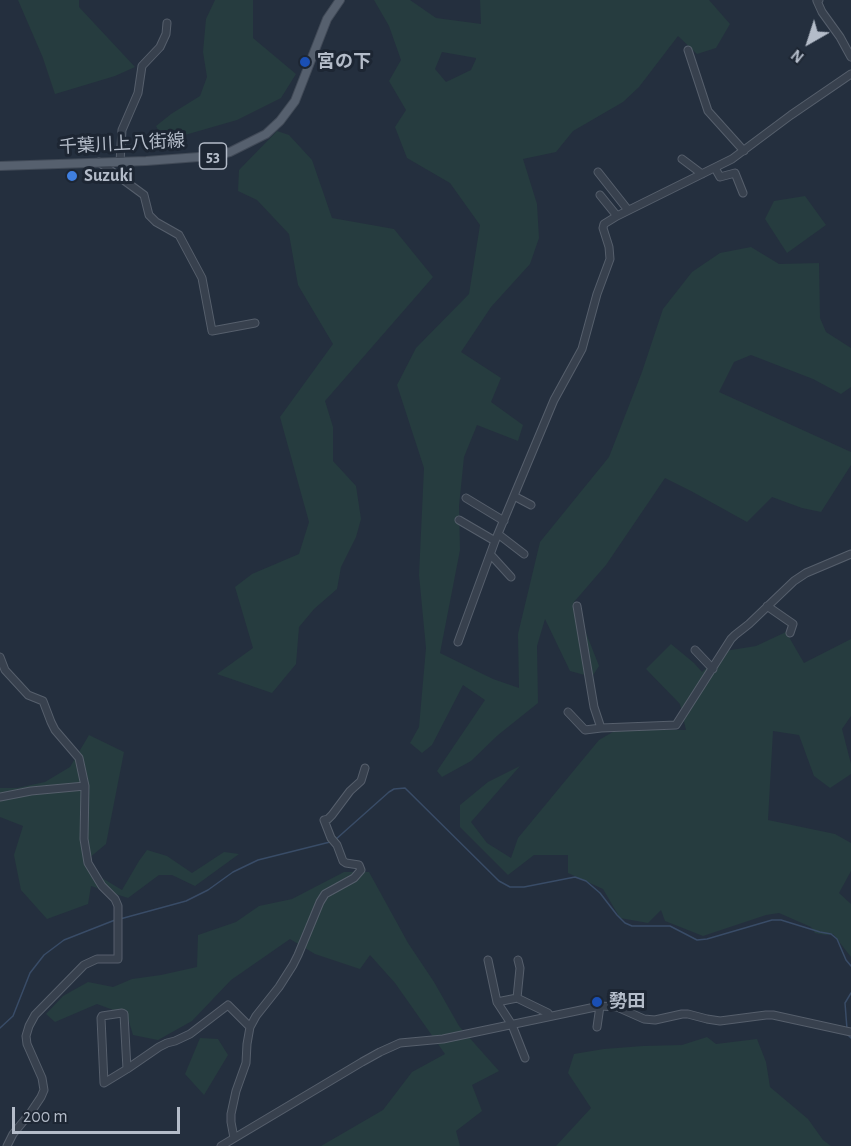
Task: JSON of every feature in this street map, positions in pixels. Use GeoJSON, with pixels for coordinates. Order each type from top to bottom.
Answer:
{"type":"FeatureCollection","features":[{"type":"Feature","properties":{"kind":"main road","name":"千葉川上八街線"},"geometry":{"type":"LineString","coordinates":[[0,166],[120,162],[212,156],[230,152],[266,134],[280,121],[295,100],[327,19],[340,0]]}},
{"type":"Feature","properties":{"kind":"street"},"geometry":{"type":"LineString","coordinates":[[819,0],[816,1],[822,12],[851,57]]}},
{"type":"Feature","properties":{"kind":"street"},"geometry":{"type":"LineString","coordinates":[[120,162],[122,130],[138,93],[142,66],[160,46],[166,34],[167,22]]}},
{"type":"Feature","properties":{"kind":"street"},"geometry":{"type":"LineString","coordinates":[[688,50],[708,111],[744,151]]}},
{"type":"Feature","properties":{"kind":"street"},"geometry":{"type":"LineString","coordinates":[[458,642],[497,538],[554,400],[582,349],[611,254],[603,226],[628,210],[744,151],[851,74]]}},
{"type":"Feature","properties":{"kind":"street"},"geometry":{"type":"LineString","coordinates":[[682,159],[702,174]]}},
{"type":"Feature","properties":{"kind":"street"},"geometry":{"type":"LineString","coordinates":[[99,162],[144,195],[149,215],[156,222],[179,235],[202,278],[212,331],[255,323]]}},
{"type":"Feature","properties":{"kind":"street"},"geometry":{"type":"LineString","coordinates":[[714,168],[720,177],[735,173],[743,193]]}},
{"type":"Feature","properties":{"kind":"street"},"geometry":{"type":"LineString","coordinates":[[598,172],[628,210]]}},
{"type":"Feature","properties":{"kind":"street"},"geometry":{"type":"LineString","coordinates":[[600,195],[617,216]]}},
{"type":"Feature","properties":{"kind":"street"},"geometry":{"type":"LineString","coordinates":[[514,496],[531,505]]}},
{"type":"Feature","properties":{"kind":"street"},"geometry":{"type":"LineString","coordinates":[[466,498],[504,521]]}},
{"type":"Feature","properties":{"kind":"street"},"geometry":{"type":"LineString","coordinates":[[459,520],[524,554]]}},
{"type":"Feature","properties":{"kind":"street"},"geometry":{"type":"LineString","coordinates":[[568,712],[585,730],[676,725],[731,639],[785,588],[806,573],[851,554]]}},
{"type":"Feature","properties":{"kind":"street"},"geometry":{"type":"LineString","coordinates":[[491,555],[511,577]]}},
{"type":"Feature","properties":{"kind":"street"},"geometry":{"type":"LineString","coordinates":[[577,606],[594,707],[601,728]]}},
{"type":"Feature","properties":{"kind":"street"},"geometry":{"type":"LineString","coordinates":[[767,606],[794,624],[790,633]]}},
{"type":"Feature","properties":{"kind":"street"},"geometry":{"type":"LineString","coordinates":[[694,650],[712,669]]}},
{"type":"Feature","properties":{"kind":"street"},"geometry":{"type":"LineString","coordinates":[[0,657],[5,670],[28,694],[43,701],[55,730],[80,758],[85,786],[84,839],[88,863],[98,880],[117,902],[118,959],[97,958],[89,961],[35,1015],[26,1036],[27,1044],[42,1078],[44,1090],[31,1112],[5,1144]]}},
{"type":"Feature","properties":{"kind":"street"},"geometry":{"type":"LineString","coordinates":[[234,1138],[231,1114],[246,1063],[250,1027],[293,965],[325,894],[354,878],[360,870],[359,865],[343,861],[324,820],[332,815],[350,791],[361,781],[364,768]]}},
{"type":"Feature","properties":{"kind":"street"},"geometry":{"type":"LineString","coordinates":[[0,797],[32,791],[85,786]]}},
{"type":"Feature","properties":{"kind":"street"},"geometry":{"type":"LineString","coordinates":[[488,960],[497,1002],[512,1025],[525,1058]]}},
{"type":"Feature","properties":{"kind":"street"},"geometry":{"type":"LineString","coordinates":[[517,998],[520,968],[518,960]]}},
{"type":"Feature","properties":{"kind":"street"},"geometry":{"type":"LineString","coordinates":[[497,1002],[517,998],[550,1016]]}},
{"type":"Feature","properties":{"kind":"street"},"geometry":{"type":"LineString","coordinates":[[127,1069],[124,1014],[102,1016],[104,1083],[127,1069],[167,1042],[190,1034],[228,1005],[250,1027]]}},
{"type":"Feature","properties":{"kind":"street"},"geometry":{"type":"LineString","coordinates":[[597,1027],[600,1006]]}},
{"type":"Feature","properties":{"kind":"street"},"geometry":{"type":"LineString","coordinates":[[221,1146],[391,1046],[443,1039],[600,1006],[617,1007],[644,1019],[655,1020],[682,1014],[720,1021],[773,1015],[851,1032]]}},
{"type":"Feature","properties":{"kind":"green space"},"geometry":{"type":"Polygon","coordinates":[[[18,0],[79,0],[79,7],[135,67],[115,76],[55,94],[43,58],[18,0]]]}},
{"type":"Feature","properties":{"kind":"green space"},"geometry":{"type":"Polygon","coordinates":[[[215,0],[253,0],[253,38],[296,74],[281,98],[237,120],[164,141],[156,126],[200,96],[207,77],[203,52],[206,19],[215,0]]]}},
{"type":"Feature","properties":{"kind":"green space"},"geometry":{"type":"Polygon","coordinates":[[[374,0],[410,0],[436,18],[481,24],[480,0],[709,0],[730,24],[716,48],[697,54],[678,36],[639,87],[623,102],[573,131],[556,152],[523,159],[537,204],[539,238],[530,264],[491,307],[461,352],[501,378],[491,402],[523,425],[518,441],[477,425],[464,457],[459,506],[460,550],[440,653],[493,679],[519,688],[518,634],[540,542],[609,457],[642,372],[663,309],[692,272],[720,253],[751,247],[779,264],[819,263],[820,318],[826,332],[851,348],[851,387],[841,394],[813,379],[751,355],[734,362],[719,392],[851,452],[851,465],[821,512],[772,497],[747,522],[665,478],[606,565],[574,602],[599,666],[592,677],[570,671],[545,619],[537,646],[538,703],[498,735],[471,761],[442,777],[437,771],[485,700],[463,685],[432,745],[422,753],[410,743],[419,727],[426,648],[419,575],[424,468],[397,385],[416,348],[469,294],[480,225],[450,183],[407,158],[395,127],[406,110],[389,81],[401,60],[389,26],[374,0]],[[442,52],[435,69],[446,82],[471,70],[476,58],[442,52]]]}},
{"type":"Feature","properties":{"kind":"green space"},"geometry":{"type":"Polygon","coordinates":[[[277,131],[289,135],[312,160],[332,218],[394,229],[433,277],[325,401],[333,427],[333,461],[356,486],[361,519],[356,537],[341,567],[337,589],[314,609],[299,627],[296,664],[272,693],[217,674],[253,648],[235,587],[252,574],[299,554],[309,522],[280,417],[333,344],[298,285],[289,234],[257,200],[238,191],[239,170],[277,131]]]}},
{"type":"Feature","properties":{"kind":"green space"},"geometry":{"type":"Polygon","coordinates":[[[805,196],[826,225],[787,253],[765,219],[774,201],[805,196]]]}},
{"type":"Feature","properties":{"kind":"green space"},"geometry":{"type":"Polygon","coordinates":[[[786,632],[804,663],[851,639],[851,716],[842,729],[851,764],[851,774],[830,788],[814,776],[799,735],[773,731],[768,820],[835,834],[851,843],[851,871],[839,893],[851,904],[851,957],[833,934],[815,933],[811,927],[779,913],[766,915],[703,936],[665,921],[661,910],[648,923],[620,918],[603,889],[568,873],[568,855],[534,855],[508,875],[460,827],[460,805],[488,782],[520,766],[471,822],[487,843],[511,858],[518,838],[599,740],[618,729],[686,730],[680,704],[646,669],[671,644],[702,672],[725,651],[756,646],[786,632]]]}},
{"type":"Feature","properties":{"kind":"green space"},"geometry":{"type":"Polygon","coordinates":[[[89,735],[124,752],[106,844],[83,863],[122,890],[147,850],[167,856],[192,873],[224,852],[239,854],[195,886],[172,875],[159,875],[128,898],[91,886],[88,904],[47,919],[21,890],[14,855],[23,826],[0,817],[0,788],[17,788],[45,782],[70,767],[89,735]]]}},
{"type":"Feature","properties":{"kind":"green space"},"geometry":{"type":"Polygon","coordinates":[[[344,872],[369,872],[408,943],[459,1026],[499,1071],[472,1085],[482,1111],[456,1131],[460,1146],[321,1146],[383,1110],[412,1072],[445,1054],[395,983],[370,955],[360,969],[315,954],[290,939],[231,980],[192,1021],[158,1040],[133,1035],[127,1015],[97,1004],[55,1022],[46,1014],[63,996],[88,982],[113,987],[132,979],[197,967],[198,935],[236,922],[259,906],[292,899],[344,872]]]}},
{"type":"Feature","properties":{"kind":"green space"},"geometry":{"type":"Polygon","coordinates":[[[707,1037],[716,1044],[757,1039],[766,1062],[770,1087],[808,1119],[823,1140],[831,1146],[556,1146],[591,1108],[568,1073],[574,1054],[604,1049],[682,1045],[707,1037]]]}},
{"type":"Feature","properties":{"kind":"green space"},"geometry":{"type":"Polygon","coordinates":[[[200,1038],[218,1039],[228,1055],[204,1095],[185,1074],[200,1038]]]}},
{"type":"Feature","properties":{"kind":"waterway"},"geometry":{"type":"LineString","coordinates":[[335,840],[389,792],[405,788],[499,881],[510,887],[524,887],[575,877],[586,881],[600,893],[625,923],[632,926],[670,926],[697,940],[772,920],[781,920],[831,934],[837,939],[851,966]]}},
{"type":"Feature","properties":{"kind":"waterway"},"geometry":{"type":"LineString","coordinates":[[120,919],[186,901],[208,890],[233,872],[258,860],[330,842]]}},
{"type":"Feature","properties":{"kind":"waterway"},"geometry":{"type":"LineString","coordinates":[[0,1028],[13,1016],[30,973],[44,955],[64,940],[115,920]]}},
{"type":"Feature","properties":{"kind":"waterway"},"geometry":{"type":"LineString","coordinates":[[847,1029],[845,1003],[851,993]]}},
{"type":"Feature","properties":{"kind":"waterway"},"geometry":{"type":"LineString","coordinates":[[847,1034],[851,1038]]}},
{"type":"Feature","properties":{"kind":"place","name":"宮の下"},"geometry":{"type":"Point","coordinates":[305,62]}},
{"type":"Feature","properties":{"kind":"place","name":"Suzuki"},"geometry":{"type":"Point","coordinates":[72,176]}},
{"type":"Feature","properties":{"kind":"place","name":"勢田"},"geometry":{"type":"Point","coordinates":[597,1002]}}]}
